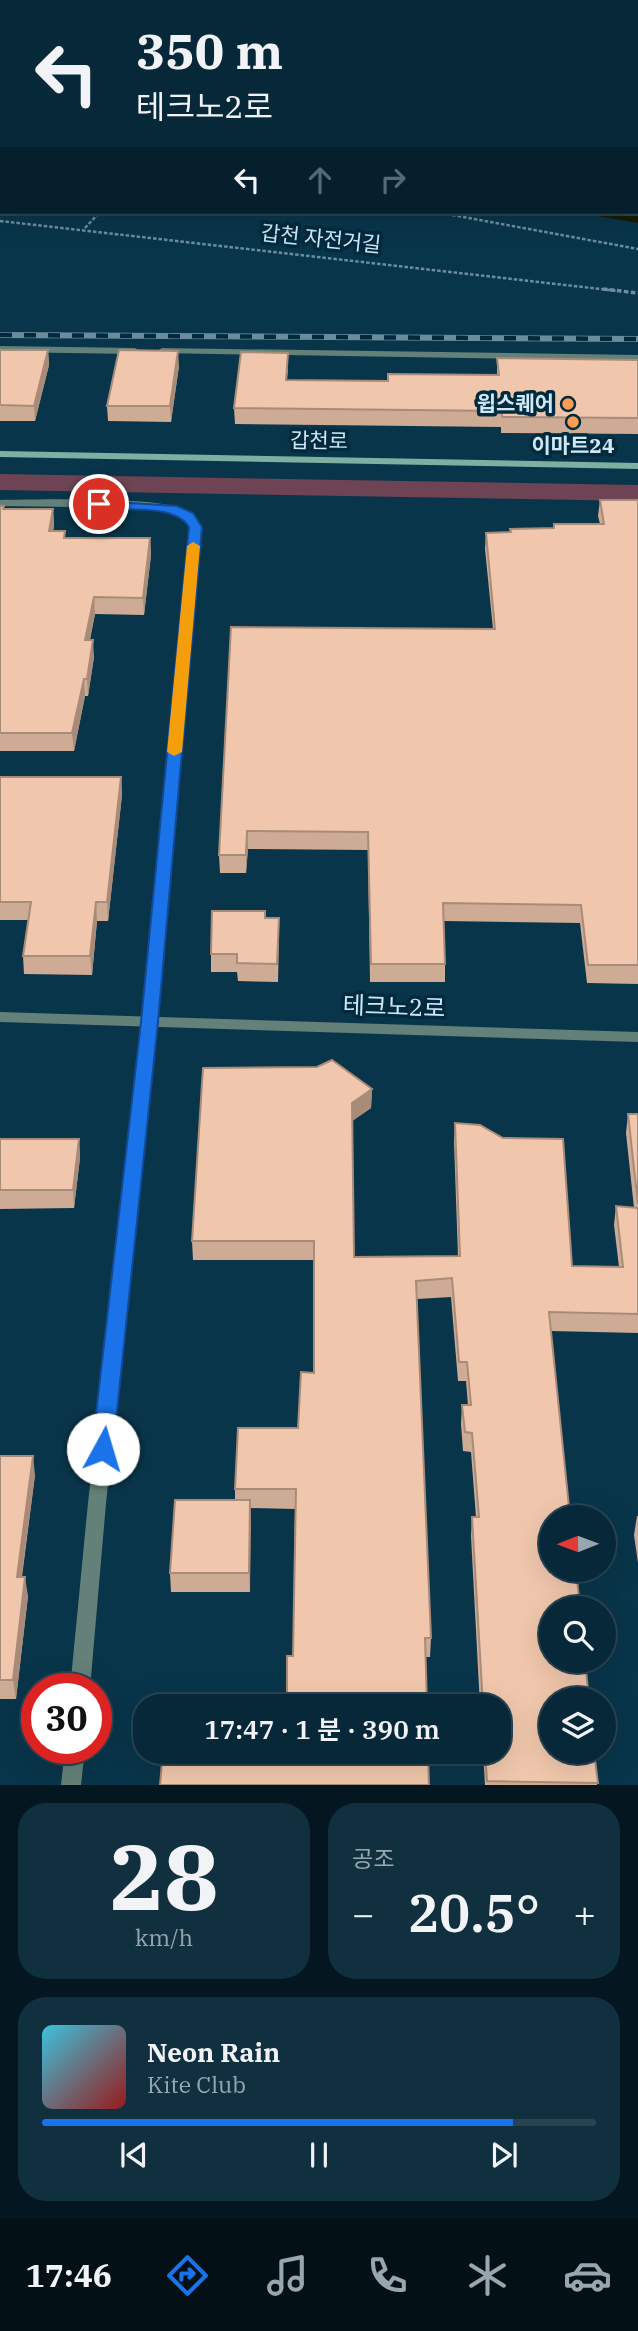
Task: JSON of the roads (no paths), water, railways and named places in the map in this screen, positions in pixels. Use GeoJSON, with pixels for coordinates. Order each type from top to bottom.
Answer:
{"type":"FeatureCollection","features":[{"type":"Feature","properties":{"kind":"main road","name":"갑천로"},"geometry":{"type":"LineString","coordinates":[[0,454],[638,466]]}},
{"type":"Feature","properties":{"kind":"street"},"geometry":{"type":"LineString","coordinates":[[0,349],[638,358]]}},
{"type":"Feature","properties":{"kind":"street"},"geometry":{"type":"LineString","coordinates":[[0,503],[148,505],[173,509],[189,516],[195,527],[149,1022],[81,1673]]}},
{"type":"Feature","properties":{"kind":"street","name":"테크노2로"},"geometry":{"type":"LineString","coordinates":[[0,1017],[638,1037]]}},
{"type":"Feature","properties":{"kind":"street"},"geometry":{"type":"LineString","coordinates":[[71,1785],[73,1764]]}},
{"type":"Feature","properties":{"kind":"railway"},"geometry":{"type":"LineString","coordinates":[[0,335],[638,339]]}},
{"type":"Feature","properties":{"kind":"place","name":"윕스퀘어"},"geometry":{"type":"Point","coordinates":[568,404]}},
{"type":"Feature","properties":{"kind":"place","name":"이마트24"},"geometry":{"type":"Point","coordinates":[573,422]}}]}
